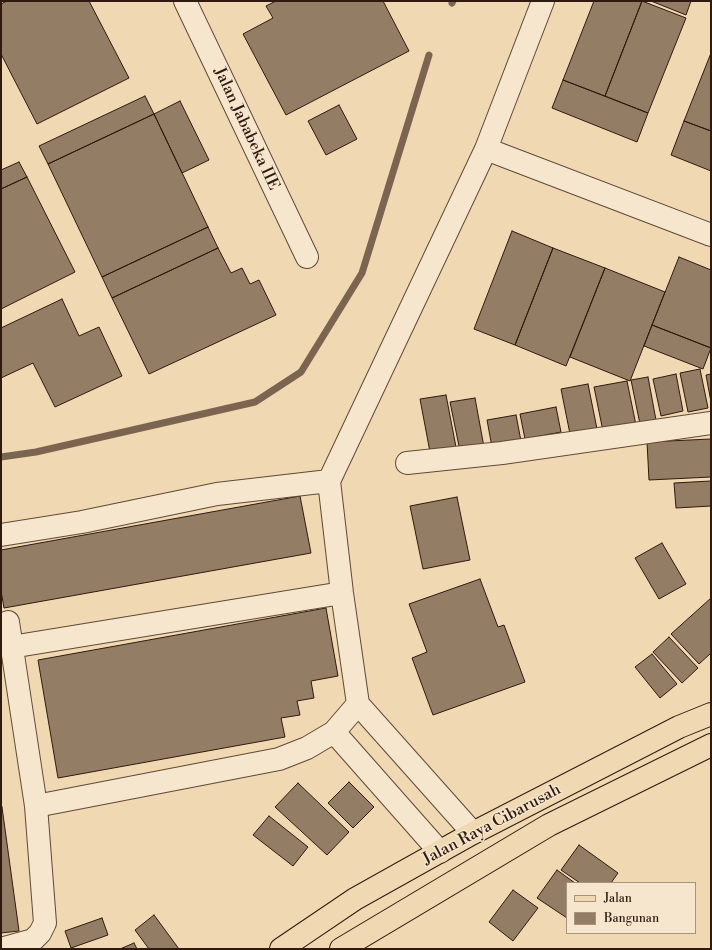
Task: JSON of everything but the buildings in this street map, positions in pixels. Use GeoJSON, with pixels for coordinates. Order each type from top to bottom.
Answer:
{"type":"FeatureCollection","features":[{"type":"Feature","properties":{"kind":"main road","name":"Jalan Raya Cibarusah"},"geometry":{"type":"LineString","coordinates":[[281,949],[355,899],[473,833],[679,727],[711,714]]}},
{"type":"Feature","properties":{"kind":"main road","name":"Jalan Raya Cibarusah"},"geometry":{"type":"LineString","coordinates":[[341,949],[549,825],[711,745]]}},
{"type":"Feature","properties":{"kind":"street","name":"Jalan Jababeka IIE"},"geometry":{"type":"LineString","coordinates":[[185,1],[307,257]]}},
{"type":"Feature","properties":{"kind":"street"},"geometry":{"type":"LineString","coordinates":[[473,833],[358,704],[342,593],[329,482],[486,149],[543,1]]}},
{"type":"Feature","properties":{"kind":"street"},"geometry":{"type":"LineString","coordinates":[[486,149],[711,235]]}},
{"type":"Feature","properties":{"kind":"street"},"geometry":{"type":"LineString","coordinates":[[407,463],[502,453],[711,423]]}},
{"type":"Feature","properties":{"kind":"street"},"geometry":{"type":"LineString","coordinates":[[1,535],[82,522],[216,494],[329,482]]}},
{"type":"Feature","properties":{"kind":"street"},"geometry":{"type":"LineString","coordinates":[[11,647],[342,593]]}},
{"type":"Feature","properties":{"kind":"street"},"geometry":{"type":"LineString","coordinates":[[1,949],[33,940],[45,923],[36,806],[8,622]]}},
{"type":"Feature","properties":{"kind":"street"},"geometry":{"type":"LineString","coordinates":[[36,806],[279,759],[307,748],[334,732],[358,704]]}},
{"type":"Feature","properties":{"kind":"street"},"geometry":{"type":"LineString","coordinates":[[334,732],[440,852]]}},
{"type":"Feature","properties":{"kind":"waterway"},"geometry":{"type":"LineString","coordinates":[[1,457],[36,452],[255,402],[301,372],[362,273],[429,55]]}}]}
